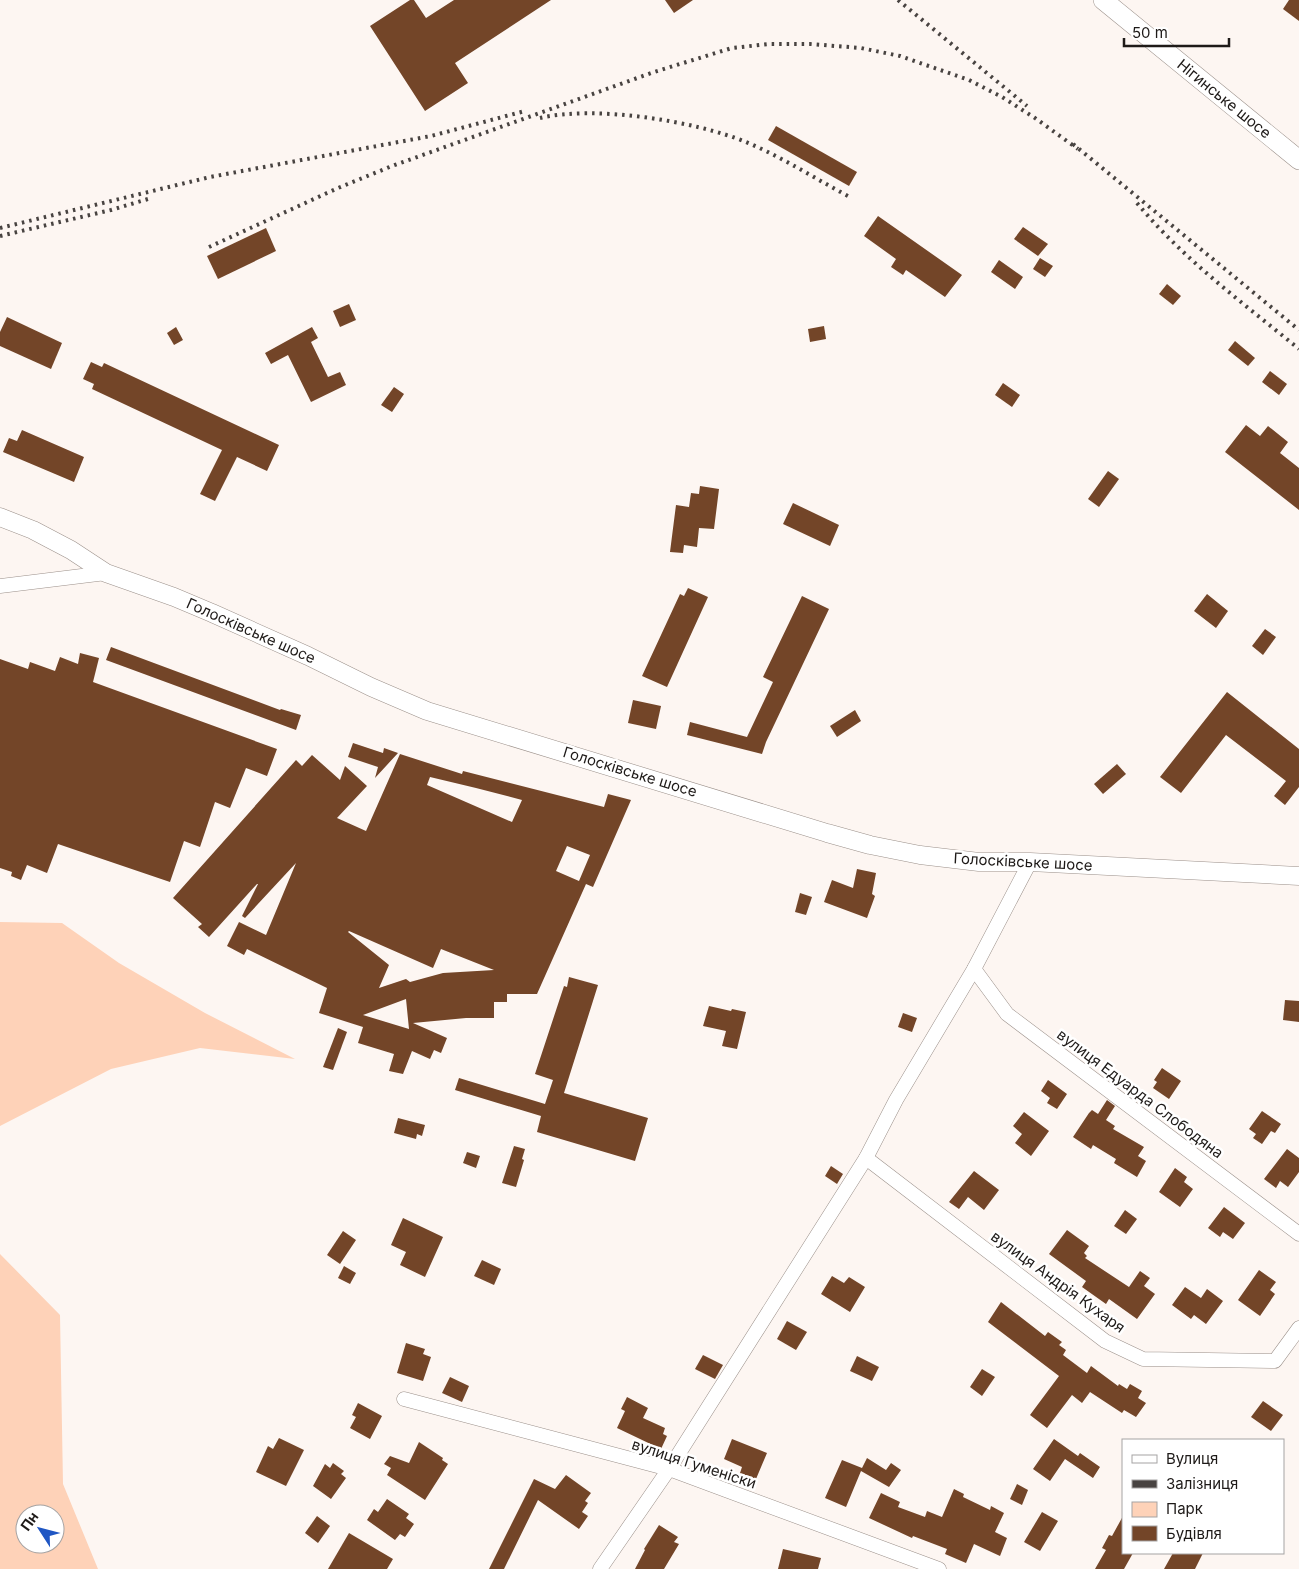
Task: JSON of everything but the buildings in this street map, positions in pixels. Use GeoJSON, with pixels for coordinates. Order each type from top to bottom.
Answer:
{"type":"FeatureCollection","features":[{"type":"Feature","properties":{"kind":"main road","name":"Нігинське шосе"},"geometry":{"type":"LineString","coordinates":[[1103,0],[1299,160]]}},
{"type":"Feature","properties":{"kind":"street","name":"Голосківське шосе"},"geometry":{"type":"LineString","coordinates":[[0,517],[33,530],[64,546],[106,573],[174,597],[212,613],[427,711],[870,845],[920,855],[979,862],[1030,862],[1299,876]]}},
{"type":"Feature","properties":{"kind":"street"},"geometry":{"type":"LineString","coordinates":[[0,586],[106,573]]}},
{"type":"Feature","properties":{"kind":"street"},"geometry":{"type":"LineString","coordinates":[[600,1569],[669,1469],[866,1158],[896,1100],[974,968],[1030,862]]}},
{"type":"Feature","properties":{"kind":"street","name":"вулиця Едуарда Слободяна"},"geometry":{"type":"LineString","coordinates":[[974,968],[1007,1014],[1299,1234]]}},
{"type":"Feature","properties":{"kind":"street","name":"вулиця Андрія Кухаря"},"geometry":{"type":"LineString","coordinates":[[866,1158],[1105,1341],[1143,1359],[1274,1362],[1299,1328]]}},
{"type":"Feature","properties":{"kind":"street","name":"вулиця Гуменіски"},"geometry":{"type":"LineString","coordinates":[[404,1399],[669,1469],[939,1569]]}},
{"type":"Feature","properties":{"kind":"green space"},"geometry":{"type":"Polygon","coordinates":[[[0,922],[62,923],[119,963],[205,1013],[295,1059],[200,1048],[111,1069],[0,1126],[0,922]]]}},
{"type":"Feature","properties":{"kind":"green space"},"geometry":{"type":"Polygon","coordinates":[[[0,1254],[60,1315],[63,1484],[98,1569],[0,1569],[0,1254]]]}},
{"type":"Feature","properties":{"kind":"railway"},"geometry":{"type":"LineString","coordinates":[[898,0],[1027,106]]}},
{"type":"Feature","properties":{"kind":"railway"},"geometry":{"type":"LineString","coordinates":[[209,247],[338,188],[392,166],[654,72],[732,48],[769,44],[810,44],[861,48],[900,56],[969,80],[1002,97],[1078,149]]}},
{"type":"Feature","properties":{"kind":"railway"},"geometry":{"type":"LineString","coordinates":[[0,228],[210,177],[431,136],[525,111]]}},
{"type":"Feature","properties":{"kind":"railway"},"geometry":{"type":"LineString","coordinates":[[540,118],[563,114],[616,114],[673,122],[725,134],[785,161],[848,196]]}},
{"type":"Feature","properties":{"kind":"railway"},"geometry":{"type":"LineString","coordinates":[[1073,144],[1299,330]]}},
{"type":"Feature","properties":{"kind":"railway"},"geometry":{"type":"LineString","coordinates":[[0,236],[111,210],[148,199]]}},
{"type":"Feature","properties":{"kind":"railway"},"geometry":{"type":"LineString","coordinates":[[1137,203],[1194,262],[1299,349]]}}]}
